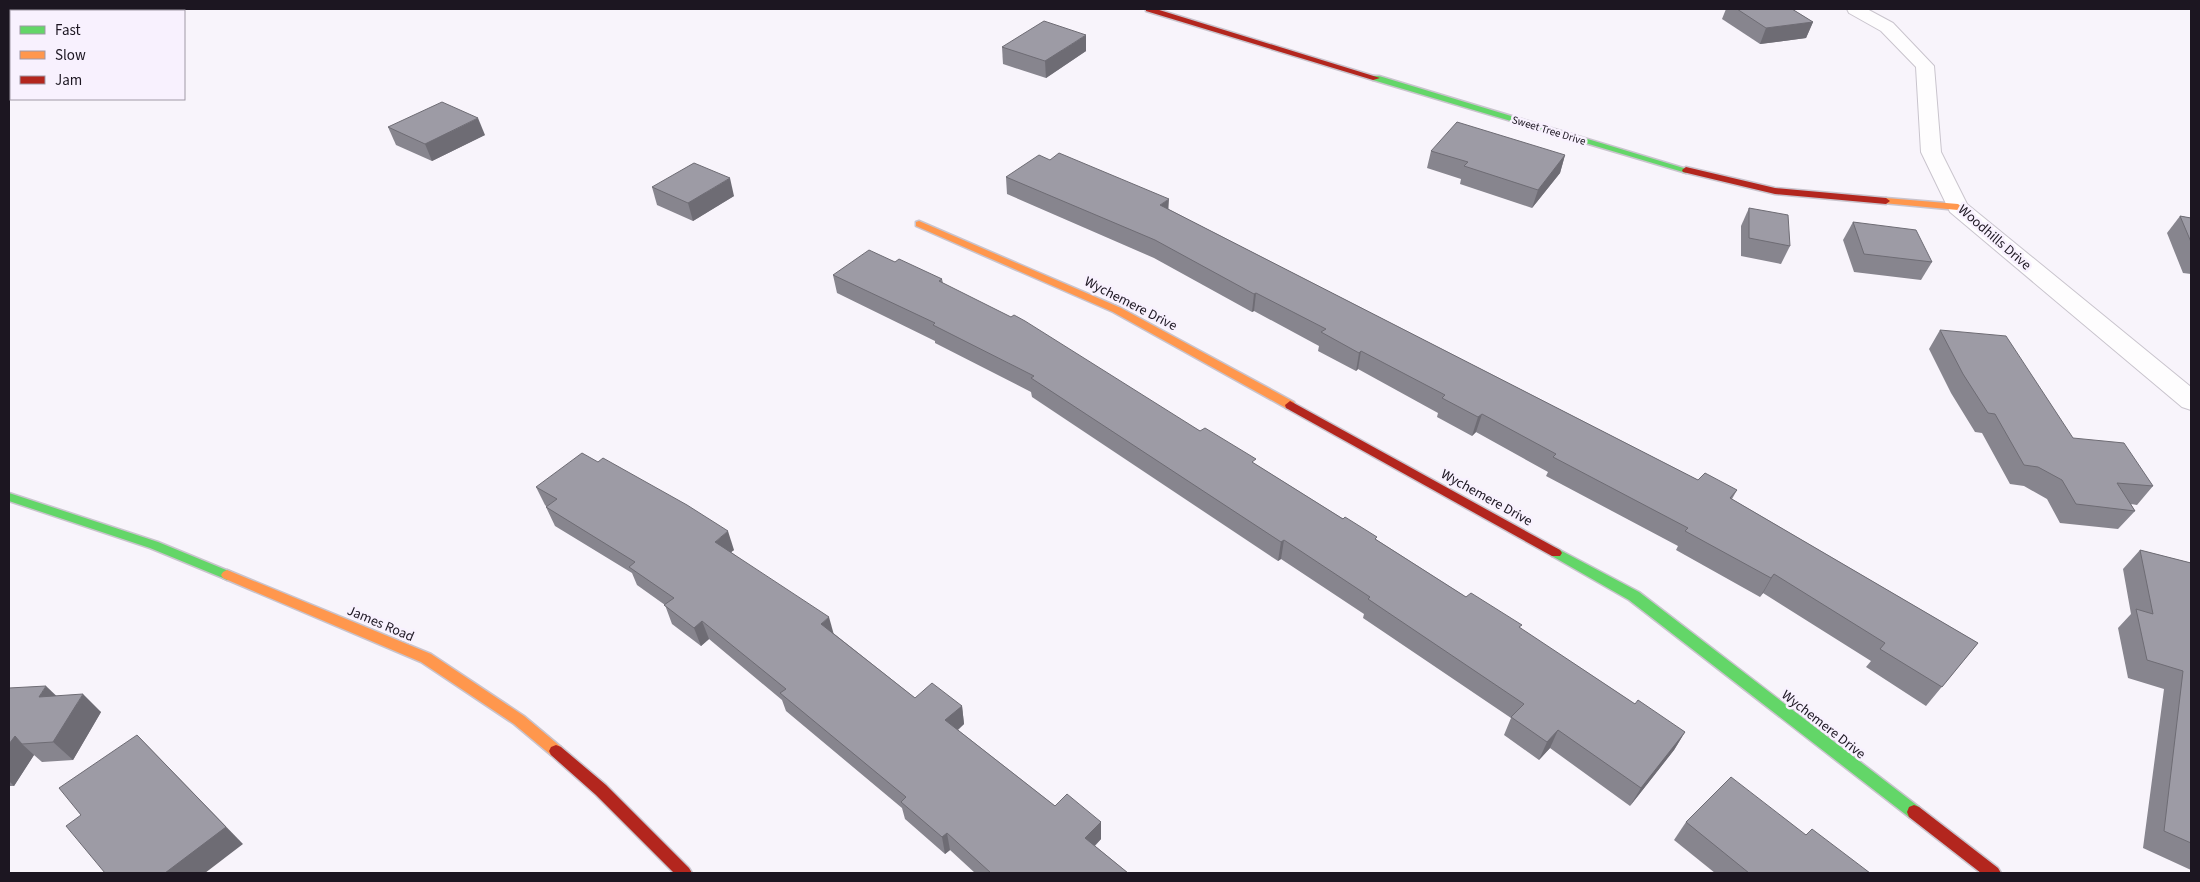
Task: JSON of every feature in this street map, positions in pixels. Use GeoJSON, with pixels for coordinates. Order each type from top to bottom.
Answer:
{"type":"FeatureCollection","features":[{"type":"Feature","properties":{"kind":"street","name":"Sweet Tree Drive"},"geometry":{"type":"LineString","coordinates":[[1149,9],[1645,159],[1733,183],[1818,196],[1958,207]]}},
{"type":"Feature","properties":{"kind":"street","name":"Woodhills Drive"},"geometry":{"type":"LineString","coordinates":[[1855,9],[1887,27],[1925,66],[1931,152],[1958,207],[2191,401]]}},
{"type":"Feature","properties":{"kind":"street","name":"Wychemere Drive"},"geometry":{"type":"LineString","coordinates":[[919,224],[1117,310],[1634,596],[1994,873]]}},
{"type":"Feature","properties":{"kind":"street","name":"James Road"},"geometry":{"type":"LineString","coordinates":[[9,497],[154,545],[426,658],[519,720],[601,790],[684,873]]}},
{"type":"Feature","properties":{"kind":"building"},"geometry":{"type":"Polygon","coordinates":[[[1737,9],[1792,9],[1813,22],[1766,28],[1737,9]]]}},
{"type":"Feature","properties":{"kind":"building"},"geometry":{"type":"Polygon","coordinates":[[[1044,21],[1086,35],[1045,61],[1002,47],[1044,21]]]}},
{"type":"Feature","properties":{"kind":"building"},"geometry":{"type":"Polygon","coordinates":[[[442,102],[478,118],[425,144],[388,127],[442,102]]]}},
{"type":"Feature","properties":{"kind":"building"},"geometry":{"type":"Polygon","coordinates":[[[1457,122],[1565,155],[1538,190],[1464,166],[1468,162],[1431,151],[1457,122]]]}},
{"type":"Feature","properties":{"kind":"building"},"geometry":{"type":"Polygon","coordinates":[[[1059,153],[1169,199],[1160,205],[1698,480],[1705,473],[1737,490],[1730,498],[1978,643],[1942,687],[1880,649],[1885,643],[1774,574],[1771,578],[1685,531],[1688,528],[1553,457],[1556,454],[1482,414],[1478,417],[1442,398],[1445,395],[1361,351],[1359,353],[1321,332],[1326,329],[1256,293],[1254,294],[1155,240],[1006,177],[1039,155],[1050,160],[1059,153]]]}},
{"type":"Feature","properties":{"kind":"building"},"geometry":{"type":"Polygon","coordinates":[[[694,163],[730,178],[688,203],[652,187],[694,163]]]}},
{"type":"Feature","properties":{"kind":"building"},"geometry":{"type":"Polygon","coordinates":[[[1749,208],[1788,215],[1790,246],[1749,238],[1749,208]]]}},
{"type":"Feature","properties":{"kind":"building"},"geometry":{"type":"Polygon","coordinates":[[[2180,216],[2191,218],[2191,242],[2180,216]]]}},
{"type":"Feature","properties":{"kind":"building"},"geometry":{"type":"Polygon","coordinates":[[[1853,222],[1916,230],[1932,262],[1864,254],[1853,222]]]}},
{"type":"Feature","properties":{"kind":"building"},"geometry":{"type":"Polygon","coordinates":[[[869,250],[895,262],[899,259],[942,279],[939,281],[1011,317],[1014,315],[1025,321],[1200,431],[1205,428],[1256,459],[1252,462],[1343,519],[1345,517],[1377,537],[1375,539],[1466,597],[1471,593],[1522,625],[1519,627],[1635,704],[1638,700],[1685,732],[1641,788],[1558,730],[1547,742],[1511,717],[1524,704],[1284,540],[1281,542],[1031,378],[1034,376],[933,325],[935,323],[833,275],[869,250]]]}},
{"type":"Feature","properties":{"kind":"building"},"geometry":{"type":"Polygon","coordinates":[[[1940,330],[2006,336],[2073,438],[2124,443],[2153,486],[2117,483],[2135,511],[2076,504],[2062,480],[2038,467],[2024,465],[1995,414],[1988,413],[1963,374],[1940,330]]]}},
{"type":"Feature","properties":{"kind":"building"},"geometry":{"type":"Polygon","coordinates":[[[582,453],[598,462],[603,458],[687,505],[728,531],[715,542],[829,617],[821,624],[915,698],[932,683],[962,706],[945,720],[1055,806],[1067,794],[1101,822],[1085,838],[1128,873],[991,873],[947,833],[942,837],[901,802],[906,797],[780,693],[786,689],[702,621],[694,628],[664,605],[674,598],[629,567],[635,562],[546,507],[557,499],[536,487],[582,453]]]}},
{"type":"Feature","properties":{"kind":"building"},"geometry":{"type":"Polygon","coordinates":[[[2140,550],[2191,563],[2191,843],[2164,831],[2183,671],[2147,660],[2136,609],[2153,614],[2140,550]]]}},
{"type":"Feature","properties":{"kind":"building"},"geometry":{"type":"Polygon","coordinates":[[[46,686],[39,697],[83,694],[53,742],[22,744],[15,736],[9,744],[9,688],[46,686]]]}},
{"type":"Feature","properties":{"kind":"building"},"geometry":{"type":"Polygon","coordinates":[[[137,735],[226,827],[165,873],[105,873],[66,826],[81,815],[59,788],[137,735]]]}},
{"type":"Feature","properties":{"kind":"building"},"geometry":{"type":"Polygon","coordinates":[[[1731,777],[1806,835],[1812,829],[1870,873],[1749,873],[1686,822],[1731,777]]]}},
{"type":"Feature","properties":{"kind":"traffic: fast"},"geometry":{"type":"LineString","coordinates":[[1376,78],[1686,170]]}},
{"type":"Feature","properties":{"kind":"traffic: fast"},"geometry":{"type":"LineString","coordinates":[[9,497],[154,545],[227,575]]}},
{"type":"Feature","properties":{"kind":"traffic: fast"},"geometry":{"type":"LineString","coordinates":[[1556,553],[1634,596],[1914,812]]}},
{"type":"Feature","properties":{"kind":"traffic: slow"},"geometry":{"type":"LineString","coordinates":[[1886,201],[1958,207]]}},
{"type":"Feature","properties":{"kind":"traffic: slow"},"geometry":{"type":"LineString","coordinates":[[919,224],[1117,310],[1290,405]]}},
{"type":"Feature","properties":{"kind":"traffic: slow"},"geometry":{"type":"LineString","coordinates":[[227,575],[426,658],[519,720],[556,751]]}},
{"type":"Feature","properties":{"kind":"traffic: jam"},"geometry":{"type":"LineString","coordinates":[[1149,9],[1376,78]]}},
{"type":"Feature","properties":{"kind":"traffic: jam"},"geometry":{"type":"LineString","coordinates":[[1686,170],[1775,191],[1886,201]]}},
{"type":"Feature","properties":{"kind":"traffic: jam"},"geometry":{"type":"LineString","coordinates":[[1290,405],[1556,553]]}},
{"type":"Feature","properties":{"kind":"traffic: jam"},"geometry":{"type":"LineString","coordinates":[[556,751],[601,790],[684,873]]}},
{"type":"Feature","properties":{"kind":"traffic: jam"},"geometry":{"type":"LineString","coordinates":[[1914,812],[1993,873]]}}]}
